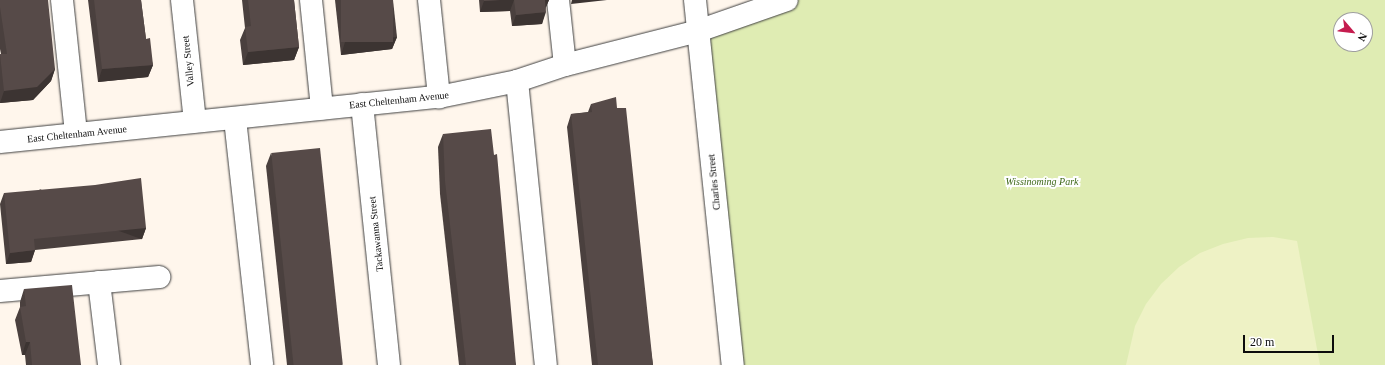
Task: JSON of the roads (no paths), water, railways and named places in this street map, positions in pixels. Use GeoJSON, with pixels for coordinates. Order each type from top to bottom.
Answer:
{"type":"FeatureCollection","features":[{"type":"Feature","properties":{"kind":"street"},"geometry":{"type":"LineString","coordinates":[[62,0],[76,134]]}},
{"type":"Feature","properties":{"kind":"street","name":"Valley Street"},"geometry":{"type":"LineString","coordinates":[[182,0],[195,121]]}},
{"type":"Feature","properties":{"kind":"street"},"geometry":{"type":"LineString","coordinates":[[311,0],[322,108]]}},
{"type":"Feature","properties":{"kind":"street"},"geometry":{"type":"LineString","coordinates":[[429,0],[439,98]]}},
{"type":"Feature","properties":{"kind":"street"},"geometry":{"type":"LineString","coordinates":[[558,0],[564,66]]}},
{"type":"Feature","properties":{"kind":"street","name":"Charles Street"},"geometry":{"type":"LineString","coordinates":[[695,0],[733,365]]}},
{"type":"Feature","properties":{"kind":"street","name":"East Cheltenham Avenue"},"geometry":{"type":"LineString","coordinates":[[0,142],[195,121],[235,119],[322,108],[439,98],[517,81],[564,66],[698,31],[787,0]]}},
{"type":"Feature","properties":{"kind":"street"},"geometry":{"type":"LineString","coordinates":[[517,81],[546,365]]}},
{"type":"Feature","properties":{"kind":"street","name":"Tackawanna Street"},"geometry":{"type":"LineString","coordinates":[[362,104],[389,365]]}},
{"type":"Feature","properties":{"kind":"street"},"geometry":{"type":"LineString","coordinates":[[235,119],[262,365]]}},
{"type":"Feature","properties":{"kind":"street"},"geometry":{"type":"LineString","coordinates":[[0,291],[159,277]]}},
{"type":"Feature","properties":{"kind":"street"},"geometry":{"type":"LineString","coordinates":[[99,282],[109,365]]}},
{"type":"Feature","properties":{"kind":"park label","name":"Wissinoming Park"},"geometry":{"type":"Point","coordinates":[1042,182]}}]}
